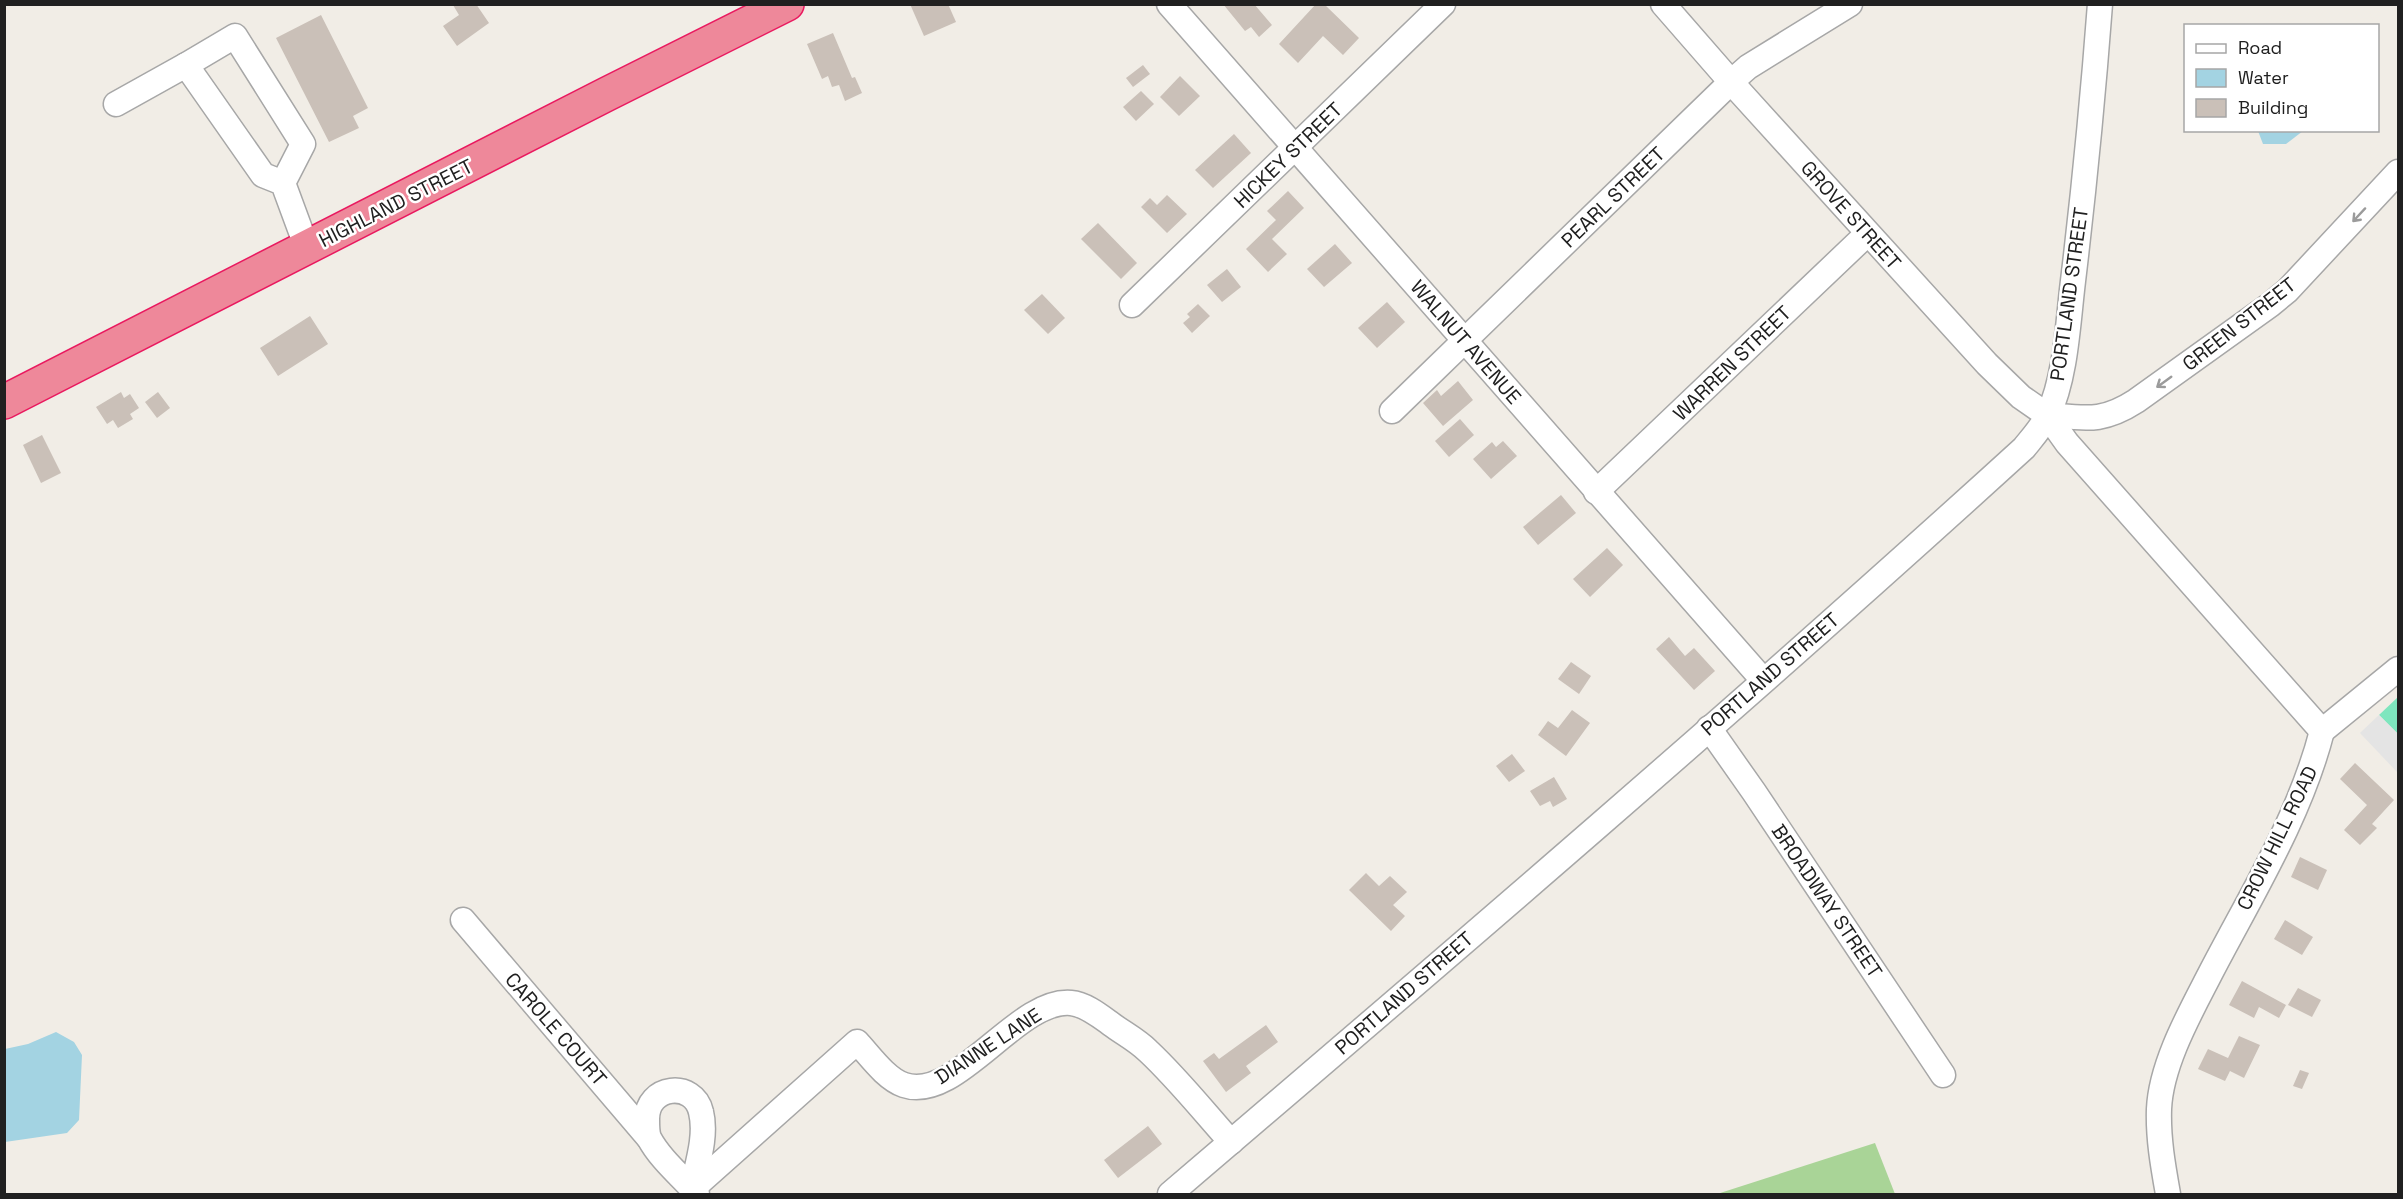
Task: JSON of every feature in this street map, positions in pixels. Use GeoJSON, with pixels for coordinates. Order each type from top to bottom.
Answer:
{"type":"FeatureCollection","features":[{"type":"Feature","properties":{"kind":"highway","name":"HIGHLAND STREET"},"geometry":{"type":"LineString","coordinates":[[4,402],[787,4]]}},
{"type":"Feature","properties":{"kind":"street","name":"WALNUT AVENUE"},"geometry":{"type":"LineString","coordinates":[[1169,4],[1762,680]]}},
{"type":"Feature","properties":{"kind":"street","name":"HICKEY STREET"},"geometry":{"type":"LineString","coordinates":[[1132,305],[1443,4]]}},
{"type":"Feature","properties":{"kind":"street","name":"GROVE STREET"},"geometry":{"type":"LineString","coordinates":[[1663,4],[1867,234],[1987,364],[2021,397],[2047,415]]}},
{"type":"Feature","properties":{"kind":"street","name":"PEARL STREET"},"geometry":{"type":"LineString","coordinates":[[1392,411],[1731,82],[1748,67],[1850,4]]}},
{"type":"Feature","properties":{"kind":"street","name":"PORTLAND STREET"},"geometry":{"type":"LineString","coordinates":[[1170,1194],[1378,1017],[1709,728],[2024,448],[2047,415],[2059,377],[2069,311],[2091,117],[2100,4]]}},
{"type":"Feature","properties":{"kind":"street"},"geometry":{"type":"LineString","coordinates":[[116,105],[235,36],[303,144],[283,183],[307,248]]}},
{"type":"Feature","properties":{"kind":"street"},"geometry":{"type":"LineString","coordinates":[[186,65],[262,175],[283,183]]}},
{"type":"Feature","properties":{"kind":"street","name":"GREEN STREET"},"geometry":{"type":"LineString","coordinates":[[2047,415],[2097,418],[2121,411],[2136,401],[2287,291],[2398,172]]}},
{"type":"Feature","properties":{"kind":"street","name":"WARREN STREET"},"geometry":{"type":"LineString","coordinates":[[1596,492],[1867,234]]}},
{"type":"Feature","properties":{"kind":"street"},"geometry":{"type":"LineString","coordinates":[[2047,415],[2074,452],[2322,731],[2398,669]]}},
{"type":"Feature","properties":{"kind":"street"},"geometry":{"type":"LineString","coordinates":[[2074,452],[2097,418]]}},
{"type":"Feature","properties":{"kind":"street","name":"BROADWAY STREET"},"geometry":{"type":"LineString","coordinates":[[1709,728],[1942,1075]]}},
{"type":"Feature","properties":{"kind":"street","name":"CROW HILL ROAD"},"geometry":{"type":"LineString","coordinates":[[2168,1194],[2160,1148],[2159,1107],[2167,1068],[2196,1000],[2290,819],[2316,757],[2322,731]]}},
{"type":"Feature","properties":{"kind":"street","name":"CAROLE COURT"},"geometry":{"type":"LineString","coordinates":[[463,920],[695,1192]]}},
{"type":"Feature","properties":{"kind":"street","name":"DIANNE LANE"},"geometry":{"type":"LineString","coordinates":[[695,1192],[857,1042],[889,1076],[903,1085],[919,1088],[934,1084],[957,1072],[1033,1014],[1053,1005],[1072,1003],[1095,1012],[1146,1049],[1231,1143]]}},
{"type":"Feature","properties":{"kind":"street"},"geometry":{"type":"LineString","coordinates":[[648,1137],[647,1115],[650,1103],[659,1094],[669,1090],[684,1092],[693,1098],[701,1109],[703,1123],[695,1192]]}},
{"type":"Feature","properties":{"kind":"green space"},"geometry":{"type":"Polygon","coordinates":[[[2398,697],[2398,734],[2379,715],[2398,697]]]}},
{"type":"Feature","properties":{"kind":"green space"},"geometry":{"type":"Polygon","coordinates":[[[1875,1143],[1895,1194],[1717,1194],[1875,1143]]]}},
{"type":"Feature","properties":{"kind":"shaded area"},"geometry":{"type":"Polygon","coordinates":[[[2379,715],[2398,734],[2398,773],[2360,733],[2379,715]]]}},
{"type":"Feature","properties":{"kind":"water"},"geometry":{"type":"Polygon","coordinates":[[[2258,132],[2302,132],[2286,144],[2263,144],[2258,132]]]}},
{"type":"Feature","properties":{"kind":"water"},"geometry":{"type":"Polygon","coordinates":[[[56,1032],[74,1042],[82,1055],[79,1120],[67,1133],[5,1142],[5,1049],[28,1044],[56,1032]]]}},
{"type":"Feature","properties":{"kind":"building"},"geometry":{"type":"Polygon","coordinates":[[[454,4],[476,4],[489,23],[457,46],[443,26],[459,15],[454,4]]]}},
{"type":"Feature","properties":{"kind":"building"},"geometry":{"type":"Polygon","coordinates":[[[910,4],[948,4],[956,22],[924,36],[910,4]]]}},
{"type":"Feature","properties":{"kind":"building"},"geometry":{"type":"Polygon","coordinates":[[[1223,4],[1254,4],[1272,25],[1259,37],[1251,27],[1245,31],[1223,4]]]}},
{"type":"Feature","properties":{"kind":"building"},"geometry":{"type":"Polygon","coordinates":[[[1316,4],[1324,4],[1359,38],[1343,55],[1323,36],[1298,63],[1279,44],[1316,4]]]}},
{"type":"Feature","properties":{"kind":"building"},"geometry":{"type":"Polygon","coordinates":[[[321,15],[368,108],[353,116],[359,128],[329,142],[276,38],[321,15]]]}},
{"type":"Feature","properties":{"kind":"building"},"geometry":{"type":"Polygon","coordinates":[[[833,33],[852,78],[855,77],[862,93],[845,101],[839,85],[832,87],[828,76],[822,79],[807,44],[833,33]]]}},
{"type":"Feature","properties":{"kind":"building"},"geometry":{"type":"Polygon","coordinates":[[[1143,65],[1150,74],[1133,87],[1126,78],[1143,65]]]}},
{"type":"Feature","properties":{"kind":"building"},"geometry":{"type":"Polygon","coordinates":[[[1180,76],[1200,96],[1179,116],[1160,97],[1180,76]]]}},
{"type":"Feature","properties":{"kind":"building"},"geometry":{"type":"Polygon","coordinates":[[[1141,91],[1154,104],[1136,121],[1123,107],[1141,91]]]}},
{"type":"Feature","properties":{"kind":"building"},"geometry":{"type":"Polygon","coordinates":[[[1234,134],[1251,153],[1213,188],[1195,170],[1234,134]]]}},
{"type":"Feature","properties":{"kind":"building"},"geometry":{"type":"Polygon","coordinates":[[[1288,191],[1304,208],[1272,239],[1287,254],[1268,272],[1246,249],[1276,220],[1267,211],[1288,191]]]}},
{"type":"Feature","properties":{"kind":"building"},"geometry":{"type":"Polygon","coordinates":[[[1167,195],[1187,214],[1167,233],[1141,207],[1150,198],[1157,205],[1167,195]]]}},
{"type":"Feature","properties":{"kind":"building"},"geometry":{"type":"Polygon","coordinates":[[[1098,223],[1137,263],[1121,279],[1081,239],[1098,223]]]}},
{"type":"Feature","properties":{"kind":"building"},"geometry":{"type":"Polygon","coordinates":[[[1335,244],[1352,263],[1324,287],[1307,269],[1335,244]]]}},
{"type":"Feature","properties":{"kind":"building"},"geometry":{"type":"Polygon","coordinates":[[[1227,269],[1241,287],[1222,302],[1207,285],[1227,269]]]}},
{"type":"Feature","properties":{"kind":"building"},"geometry":{"type":"Polygon","coordinates":[[[1042,294],[1065,318],[1048,334],[1024,310],[1042,294]]]}},
{"type":"Feature","properties":{"kind":"building"},"geometry":{"type":"Polygon","coordinates":[[[1387,302],[1405,322],[1377,348],[1358,328],[1387,302]]]}},
{"type":"Feature","properties":{"kind":"building"},"geometry":{"type":"Polygon","coordinates":[[[1198,304],[1210,316],[1192,333],[1183,323],[1190,317],[1187,314],[1198,304]]]}},
{"type":"Feature","properties":{"kind":"building"},"geometry":{"type":"Polygon","coordinates":[[[310,316],[328,344],[278,376],[260,348],[310,316]]]}},
{"type":"Feature","properties":{"kind":"building"},"geometry":{"type":"Polygon","coordinates":[[[1458,381],[1473,400],[1443,426],[1423,403],[1437,390],[1441,396],[1458,381]]]}},
{"type":"Feature","properties":{"kind":"building"},"geometry":{"type":"Polygon","coordinates":[[[121,392],[124,398],[130,394],[139,408],[130,414],[133,419],[118,428],[113,420],[107,424],[96,407],[121,392]]]}},
{"type":"Feature","properties":{"kind":"building"},"geometry":{"type":"Polygon","coordinates":[[[158,392],[170,408],[157,418],[145,402],[158,392]]]}},
{"type":"Feature","properties":{"kind":"building"},"geometry":{"type":"Polygon","coordinates":[[[1460,419],[1474,435],[1449,457],[1435,441],[1460,419]]]}},
{"type":"Feature","properties":{"kind":"building"},"geometry":{"type":"Polygon","coordinates":[[[42,435],[61,473],[41,483],[23,445],[42,435]]]}},
{"type":"Feature","properties":{"kind":"building"},"geometry":{"type":"Polygon","coordinates":[[[1503,441],[1517,456],[1491,479],[1473,459],[1492,442],[1496,447],[1503,441]]]}},
{"type":"Feature","properties":{"kind":"building"},"geometry":{"type":"Polygon","coordinates":[[[1561,495],[1576,513],[1538,545],[1523,527],[1561,495]]]}},
{"type":"Feature","properties":{"kind":"building"},"geometry":{"type":"Polygon","coordinates":[[[1607,548],[1623,565],[1590,597],[1573,579],[1607,548]]]}},
{"type":"Feature","properties":{"kind":"building"},"geometry":{"type":"Polygon","coordinates":[[[1669,637],[1685,656],[1694,648],[1715,671],[1694,690],[1656,649],[1669,637]]]}},
{"type":"Feature","properties":{"kind":"building"},"geometry":{"type":"Polygon","coordinates":[[[1571,662],[1591,676],[1579,694],[1558,679],[1571,662]]]}},
{"type":"Feature","properties":{"kind":"building"},"geometry":{"type":"Polygon","coordinates":[[[1572,710],[1590,723],[1566,756],[1538,735],[1548,721],[1558,728],[1572,710]]]}},
{"type":"Feature","properties":{"kind":"building"},"geometry":{"type":"Polygon","coordinates":[[[1512,754],[1525,771],[1509,782],[1496,766],[1512,754]]]}},
{"type":"Feature","properties":{"kind":"building"},"geometry":{"type":"Polygon","coordinates":[[[2355,763],[2394,800],[2372,824],[2377,828],[2360,845],[2344,830],[2367,805],[2340,779],[2355,763]]]}},
{"type":"Feature","properties":{"kind":"building"},"geometry":{"type":"Polygon","coordinates":[[[1554,777],[1567,799],[1553,807],[1550,801],[1540,806],[1530,791],[1554,777]]]}},
{"type":"Feature","properties":{"kind":"building"},"geometry":{"type":"Polygon","coordinates":[[[2300,857],[2327,870],[2318,890],[2291,877],[2300,857]]]}},
{"type":"Feature","properties":{"kind":"building"},"geometry":{"type":"Polygon","coordinates":[[[1366,873],[1379,886],[1390,876],[1407,892],[1393,905],[1405,916],[1391,931],[1349,890],[1366,873]]]}},
{"type":"Feature","properties":{"kind":"building"},"geometry":{"type":"Polygon","coordinates":[[[2285,920],[2313,937],[2302,955],[2274,939],[2285,920]]]}},
{"type":"Feature","properties":{"kind":"building"},"geometry":{"type":"Polygon","coordinates":[[[2242,981],[2286,1005],[2279,1018],[2259,1007],[2254,1018],[2229,1005],[2242,981]]]}},
{"type":"Feature","properties":{"kind":"building"},"geometry":{"type":"Polygon","coordinates":[[[2298,988],[2321,1000],[2312,1017],[2288,1005],[2298,988]]]}},
{"type":"Feature","properties":{"kind":"building"},"geometry":{"type":"Polygon","coordinates":[[[1266,1025],[1278,1042],[1246,1066],[1251,1073],[1226,1092],[1203,1061],[1214,1053],[1219,1059],[1266,1025]]]}},
{"type":"Feature","properties":{"kind":"building"},"geometry":{"type":"Polygon","coordinates":[[[2239,1036],[2260,1045],[2244,1078],[2230,1071],[2225,1081],[2198,1069],[2208,1049],[2228,1058],[2239,1036]]]}},
{"type":"Feature","properties":{"kind":"building"},"geometry":{"type":"Polygon","coordinates":[[[2300,1070],[2309,1073],[2302,1089],[2293,1086],[2300,1070]]]}},
{"type":"Feature","properties":{"kind":"building"},"geometry":{"type":"Polygon","coordinates":[[[1148,1126],[1162,1144],[1118,1178],[1104,1160],[1148,1126]]]}}]}
